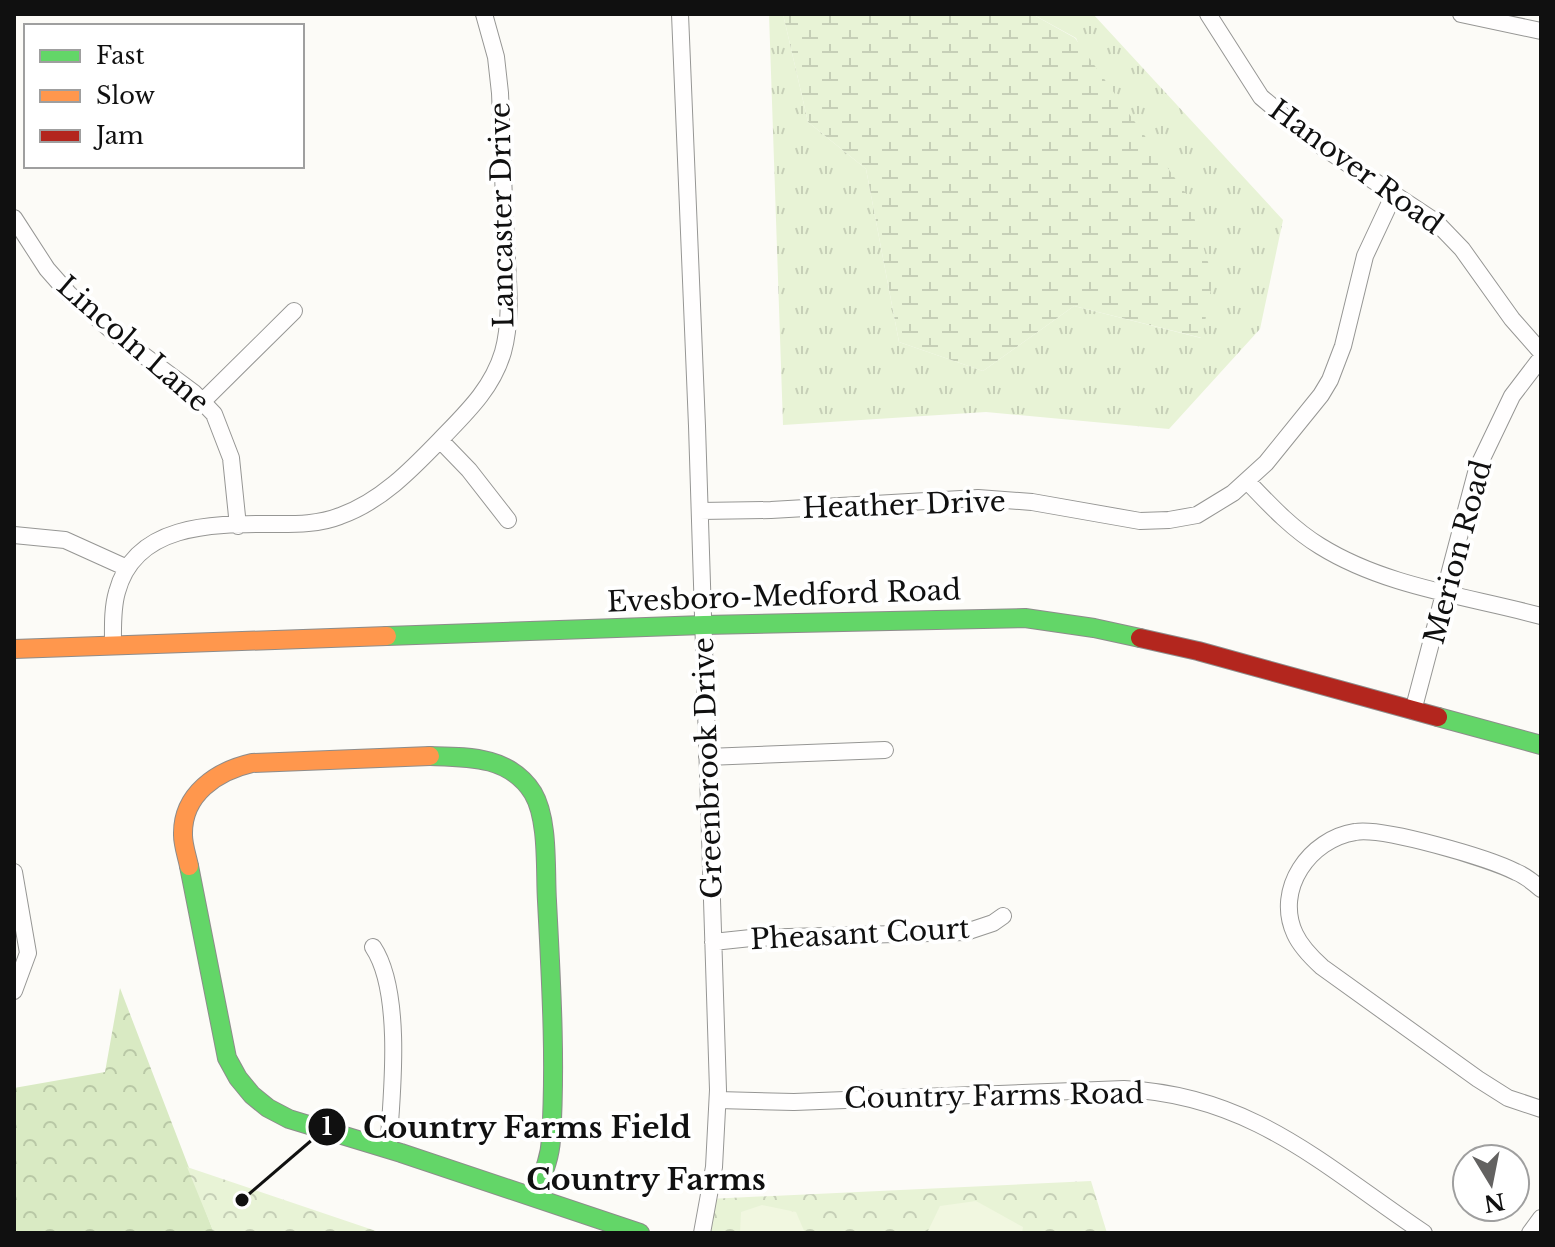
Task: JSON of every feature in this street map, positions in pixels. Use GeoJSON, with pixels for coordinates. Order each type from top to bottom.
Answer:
{"type":"FeatureCollection","features":[{"type":"Feature","properties":{"kind":"street","name":"Lancaster Drive"},"geometry":{"type":"LineString","coordinates":[[113,646],[114,603],[127,568],[143,548],[157,539],[191,529],[307,523],[341,516],[388,489],[440,440],[489,386],[503,350],[508,288],[500,93],[492,40],[484,14]]}},
{"type":"Feature","properties":{"kind":"street","name":"Greenbrook Drive"},"geometry":{"type":"LineString","coordinates":[[680,14],[704,625],[718,1100],[714,1167],[702,1233]]}},
{"type":"Feature","properties":{"kind":"street","name":"Hanover Road"},"geometry":{"type":"LineString","coordinates":[[1208,14],[1248,80],[1277,113],[1336,157],[1436,222],[1473,263],[1512,319],[1541,352]]}},
{"type":"Feature","properties":{"kind":"street"},"geometry":{"type":"LineString","coordinates":[[1461,14],[1541,31]]}},
{"type":"Feature","properties":{"kind":"street","name":"Heather Drive"},"geometry":{"type":"LineString","coordinates":[[700,511],[978,498],[1032,502],[1140,521],[1197,515],[1247,481],[1300,424],[1330,380],[1343,346],[1365,256],[1394,194]]}},
{"type":"Feature","properties":{"kind":"street","name":"Lincoln Lane"},"geometry":{"type":"LineString","coordinates":[[14,218],[47,269],[69,294],[119,337],[203,401],[214,414],[227,442],[234,473],[238,526]]}},
{"type":"Feature","properties":{"kind":"street"},"geometry":{"type":"LineString","coordinates":[[203,401],[294,311]]}},
{"type":"Feature","properties":{"kind":"street","name":"Merion Road"},"geometry":{"type":"LineString","coordinates":[[1413,711],[1471,488],[1484,451],[1512,396],[1541,358]]}},
{"type":"Feature","properties":{"kind":"street"},"geometry":{"type":"LineString","coordinates":[[440,440],[469,470],[508,520]]}},
{"type":"Feature","properties":{"kind":"street"},"geometry":{"type":"LineString","coordinates":[[1247,481],[1292,525],[1325,549],[1380,574],[1541,616]]}},
{"type":"Feature","properties":{"kind":"street"},"geometry":{"type":"LineString","coordinates":[[14,535],[65,540],[127,568]]}},
{"type":"Feature","properties":{"kind":"street","name":"Evesboro-Medford Road"},"geometry":{"type":"LineString","coordinates":[[14,649],[991,617],[1059,622],[1198,651],[1541,745]]}},
{"type":"Feature","properties":{"kind":"street"},"geometry":{"type":"LineString","coordinates":[[707,757],[885,750]]}},
{"type":"Feature","properties":{"kind":"street"},"geometry":{"type":"LineString","coordinates":[[534,1197],[548,1161],[551,1140],[553,1021],[544,841],[539,808],[532,792],[509,768],[477,757],[286,761],[236,766],[208,781],[197,791],[184,819],[183,835],[227,1058],[243,1088],[271,1111],[640,1233]]}},
{"type":"Feature","properties":{"kind":"street"},"geometry":{"type":"LineString","coordinates":[[1541,889],[1513,870],[1474,857],[1389,834],[1356,832],[1326,843],[1314,852],[1296,875],[1289,904],[1294,932],[1301,945],[1322,967],[1478,1079],[1508,1098],[1541,1109]]}},
{"type":"Feature","properties":{"kind":"street"},"geometry":{"type":"LineString","coordinates":[[14,872],[28,953],[14,991]]}},
{"type":"Feature","properties":{"kind":"street","name":"Pheasant Court"},"geometry":{"type":"LineString","coordinates":[[713,942],[751,938],[966,932],[993,923],[1003,916]]}},
{"type":"Feature","properties":{"kind":"street"},"geometry":{"type":"LineString","coordinates":[[373,947],[384,970],[390,1002],[393,1073],[388,1149]]}},
{"type":"Feature","properties":{"kind":"street","name":"Country Farms Road"},"geometry":{"type":"LineString","coordinates":[[718,1100],[794,1102],[1124,1089],[1178,1095],[1231,1110],[1266,1126],[1332,1167],[1424,1233]]}},
{"type":"Feature","properties":{"kind":"street"},"geometry":{"type":"LineString","coordinates":[[1530,1233],[1541,1218]]}},
{"type":"Feature","properties":{"kind":"green space"},"geometry":{"type":"Polygon","coordinates":[[[769,14],[783,14],[808,122],[866,169],[899,342],[983,371],[1074,306],[1201,338],[1076,38],[1032,14],[1093,14],[1283,220],[1260,329],[1169,429],[986,412],[783,425],[769,14]]]}},
{"type":"Feature","properties":{"kind":"green space"},"geometry":{"type":"Polygon","coordinates":[[[783,14],[1032,14],[1075,38],[1187,195],[1213,278],[1202,338],[1074,306],[983,371],[899,342],[866,169],[808,122],[783,14]]]}},
{"type":"Feature","properties":{"kind":"green space"},"geometry":{"type":"Polygon","coordinates":[[[120,988],[214,1233],[14,1233],[14,1088],[105,1072],[120,988]]]}},
{"type":"Feature","properties":{"kind":"green space"},"geometry":{"type":"Polygon","coordinates":[[[187,1167],[382,1233],[214,1233],[187,1167]]]}},
{"type":"Feature","properties":{"kind":"green space"},"geometry":{"type":"Polygon","coordinates":[[[1091,1181],[1107,1233],[698,1233],[708,1199],[1091,1181]]]}},
{"type":"Feature","properties":{"kind":"green space"},"geometry":{"type":"Polygon","coordinates":[[[976,1201],[1023,1227],[1022,1233],[927,1233],[940,1206],[976,1201]]]}},
{"type":"Feature","properties":{"kind":"green space"},"geometry":{"type":"Polygon","coordinates":[[[762,1205],[796,1212],[805,1233],[740,1233],[741,1212],[762,1205]]]}},
{"type":"Feature","properties":{"kind":"traffic: fast"},"geometry":{"type":"LineString","coordinates":[[387,636],[1025,618],[1140,638]]}},
{"type":"Feature","properties":{"kind":"traffic: fast"},"geometry":{"type":"LineString","coordinates":[[1438,717],[1541,745]]}},
{"type":"Feature","properties":{"kind":"traffic: fast"},"geometry":{"type":"LineString","coordinates":[[430,756],[473,758],[513,772],[533,793],[542,817],[553,1080],[550,1147],[534,1197]]}},
{"type":"Feature","properties":{"kind":"traffic: fast"},"geometry":{"type":"LineString","coordinates":[[189,866],[227,1058],[252,1095],[289,1119],[640,1233]]}},
{"type":"Feature","properties":{"kind":"traffic: slow"},"geometry":{"type":"LineString","coordinates":[[14,649],[387,636]]}},
{"type":"Feature","properties":{"kind":"traffic: slow"},"geometry":{"type":"LineString","coordinates":[[189,866],[183,835],[188,808],[204,787],[226,772],[252,763],[430,756]]}},
{"type":"Feature","properties":{"kind":"traffic: jam"},"geometry":{"type":"LineString","coordinates":[[1140,638],[1438,717]]}},
{"type":"Feature","properties":{"kind":"place","name":"Country Farms Field"},"geometry":{"type":"Point","coordinates":[242,1200]}},
{"type":"Feature","properties":{"kind":"district","name":"Country Farms"},"geometry":{"type":"Point","coordinates":[646,1179]}}]}
